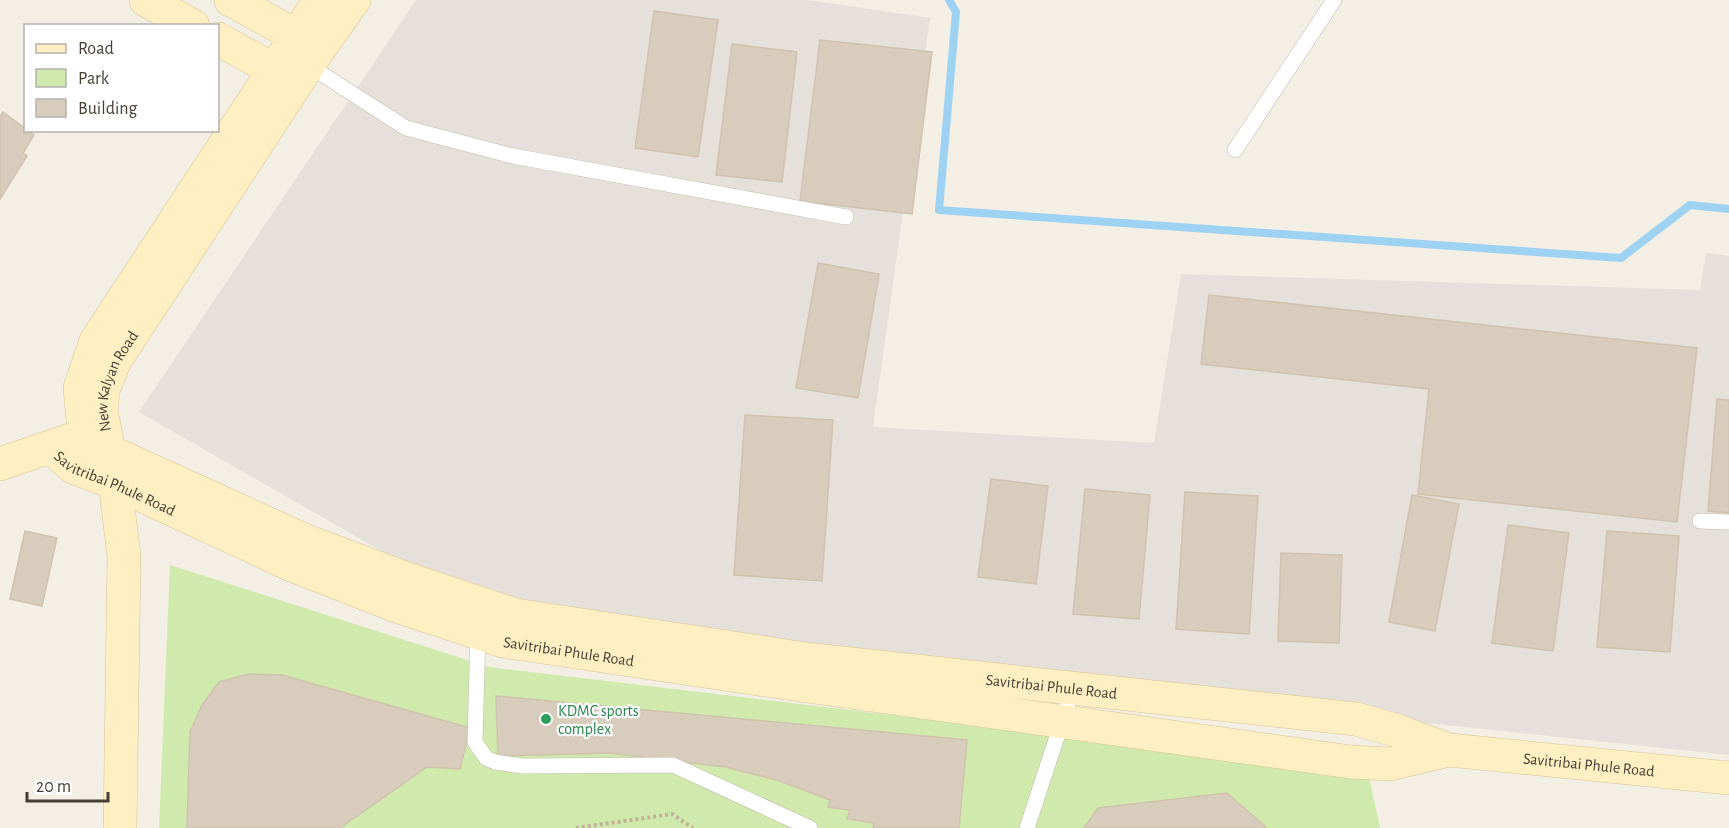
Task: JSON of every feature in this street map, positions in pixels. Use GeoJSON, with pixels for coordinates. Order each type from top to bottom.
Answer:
{"type":"FeatureCollection","features":[{"type":"Feature","properties":{"kind":"street"},"geometry":{"type":"LineString","coordinates":[[146,0],[189,24]]}},
{"type":"Feature","properties":{"kind":"street"},"geometry":{"type":"LineString","coordinates":[[231,0],[298,60]]}},
{"type":"Feature","properties":{"kind":"street","name":"New Kalyan Road"},"geometry":{"type":"LineString","coordinates":[[298,60],[320,0]]}},
{"type":"Feature","properties":{"kind":"street","name":"New Kalyan Road"},"geometry":{"type":"LineString","coordinates":[[120,828],[124,556],[80,388],[96,341],[298,60],[354,0]]}},
{"type":"Feature","properties":{"kind":"street"},"geometry":{"type":"LineString","coordinates":[[219,39],[298,60]]}},
{"type":"Feature","properties":{"kind":"street","name":"Savitribai Phule Road"},"geometry":{"type":"LineString","coordinates":[[0,464],[70,440],[99,461],[294,566],[478,634],[561,635],[1356,718],[1449,750],[1729,778]]}},
{"type":"Feature","properties":{"kind":"street","name":"New Kalyan Road"},"geometry":{"type":"LineString","coordinates":[[99,461],[103,564],[99,828]]}},
{"type":"Feature","properties":{"kind":"street","name":"Savitribai Phule Road"},"geometry":{"type":"LineString","coordinates":[[99,461],[407,579],[515,615],[561,635],[1062,722],[1351,762],[1390,764],[1449,750]]}},
{"type":"Feature","properties":{"kind":"lane"},"geometry":{"type":"LineString","coordinates":[[1235,150],[1334,0]]}},
{"type":"Feature","properties":{"kind":"lane"},"geometry":{"type":"LineString","coordinates":[[298,60],[406,128],[513,156],[846,217]]}},
{"type":"Feature","properties":{"kind":"lane"},"geometry":{"type":"LineString","coordinates":[[1700,520],[1729,522]]}},
{"type":"Feature","properties":{"kind":"lane"},"geometry":{"type":"LineString","coordinates":[[478,634],[475,742],[486,758],[495,762],[522,766],[673,765],[810,828]]}},
{"type":"Feature","properties":{"kind":"lane"},"geometry":{"type":"LineString","coordinates":[[1027,828],[1073,688]]}},
{"type":"Feature","properties":{"kind":"path"},"geometry":{"type":"LineString","coordinates":[[576,828],[672,814],[693,828]]}},
{"type":"Feature","properties":{"kind":"shaded area"},"geometry":{"type":"Polygon","coordinates":[[[416,0],[808,0],[930,18],[873,427],[1154,443],[1181,274],[1700,290],[1706,253],[1729,256],[1729,755],[512,626],[139,412],[416,0]]]}},
{"type":"Feature","properties":{"kind":"green space","name":"KDMC sports complex"},"geometry":{"type":"Polygon","coordinates":[[[170,565],[489,667],[1368,772],[1380,828],[159,828],[170,565]]]}},
{"type":"Feature","properties":{"kind":"building"},"geometry":{"type":"Polygon","coordinates":[[[654,11],[718,20],[698,157],[635,148],[654,11]]]}},
{"type":"Feature","properties":{"kind":"building"},"geometry":{"type":"Polygon","coordinates":[[[820,40],[932,52],[912,214],[800,201],[820,40]]]}},
{"type":"Feature","properties":{"kind":"building"},"geometry":{"type":"Polygon","coordinates":[[[732,44],[797,52],[782,182],[716,175],[732,44]]]}},
{"type":"Feature","properties":{"kind":"building"},"geometry":{"type":"Polygon","coordinates":[[[3,112],[24,128],[24,132],[34,135],[23,153],[27,156],[0,199],[0,117],[3,112]]]}},
{"type":"Feature","properties":{"kind":"building"},"geometry":{"type":"Polygon","coordinates":[[[818,263],[879,274],[858,398],[796,388],[818,263]]]}},
{"type":"Feature","properties":{"kind":"building"},"geometry":{"type":"Polygon","coordinates":[[[1209,295],[1697,348],[1677,522],[1418,494],[1429,389],[1201,364],[1209,295]]]}},
{"type":"Feature","properties":{"kind":"building"},"geometry":{"type":"Polygon","coordinates":[[[1717,399],[1729,400],[1729,513],[1708,511],[1717,399]]]}},
{"type":"Feature","properties":{"kind":"building"},"geometry":{"type":"Polygon","coordinates":[[[745,415],[833,420],[822,581],[734,575],[745,415]]]}},
{"type":"Feature","properties":{"kind":"building"},"geometry":{"type":"Polygon","coordinates":[[[991,479],[1048,486],[1036,584],[978,577],[991,479]]]}},
{"type":"Feature","properties":{"kind":"building"},"geometry":{"type":"Polygon","coordinates":[[[1085,489],[1150,495],[1139,619],[1073,614],[1085,489]]]}},
{"type":"Feature","properties":{"kind":"building"},"geometry":{"type":"Polygon","coordinates":[[[1185,492],[1258,496],[1249,634],[1176,629],[1185,492]]]}},
{"type":"Feature","properties":{"kind":"building"},"geometry":{"type":"Polygon","coordinates":[[[1412,495],[1459,504],[1435,631],[1389,622],[1412,495]]]}},
{"type":"Feature","properties":{"kind":"building"},"geometry":{"type":"Polygon","coordinates":[[[1508,525],[1569,533],[1553,651],[1492,643],[1508,525]]]}},
{"type":"Feature","properties":{"kind":"building"},"geometry":{"type":"Polygon","coordinates":[[[25,531],[57,538],[42,606],[10,599],[25,531]]]}},
{"type":"Feature","properties":{"kind":"building"},"geometry":{"type":"Polygon","coordinates":[[[1607,531],[1679,536],[1670,652],[1597,647],[1607,531]]]}},
{"type":"Feature","properties":{"kind":"building"},"geometry":{"type":"Polygon","coordinates":[[[1281,553],[1342,555],[1339,643],[1278,641],[1281,553]]]}},
{"type":"Feature","properties":{"kind":"building"},"geometry":{"type":"Polygon","coordinates":[[[249,674],[282,675],[470,728],[460,769],[427,767],[340,828],[187,828],[190,732],[202,705],[219,682],[249,674]]]}},
{"type":"Feature","properties":{"kind":"building"},"geometry":{"type":"Polygon","coordinates":[[[496,696],[967,740],[959,828],[873,828],[874,823],[847,819],[850,810],[828,807],[830,800],[780,781],[726,767],[609,753],[498,756],[496,696]]]}},
{"type":"Feature","properties":{"kind":"building"},"geometry":{"type":"Polygon","coordinates":[[[1227,793],[1267,828],[1084,828],[1098,808],[1227,793]]]}},
{"type":"Feature","properties":{"kind":"waterway"},"geometry":{"type":"LineString","coordinates":[[949,0],[956,12],[939,210],[1621,258],[1690,205],[1729,209]]}},
{"type":"Feature","properties":{"kind":"place","name":"KDMC sports complex"},"geometry":{"type":"Point","coordinates":[546,719]}}]}
